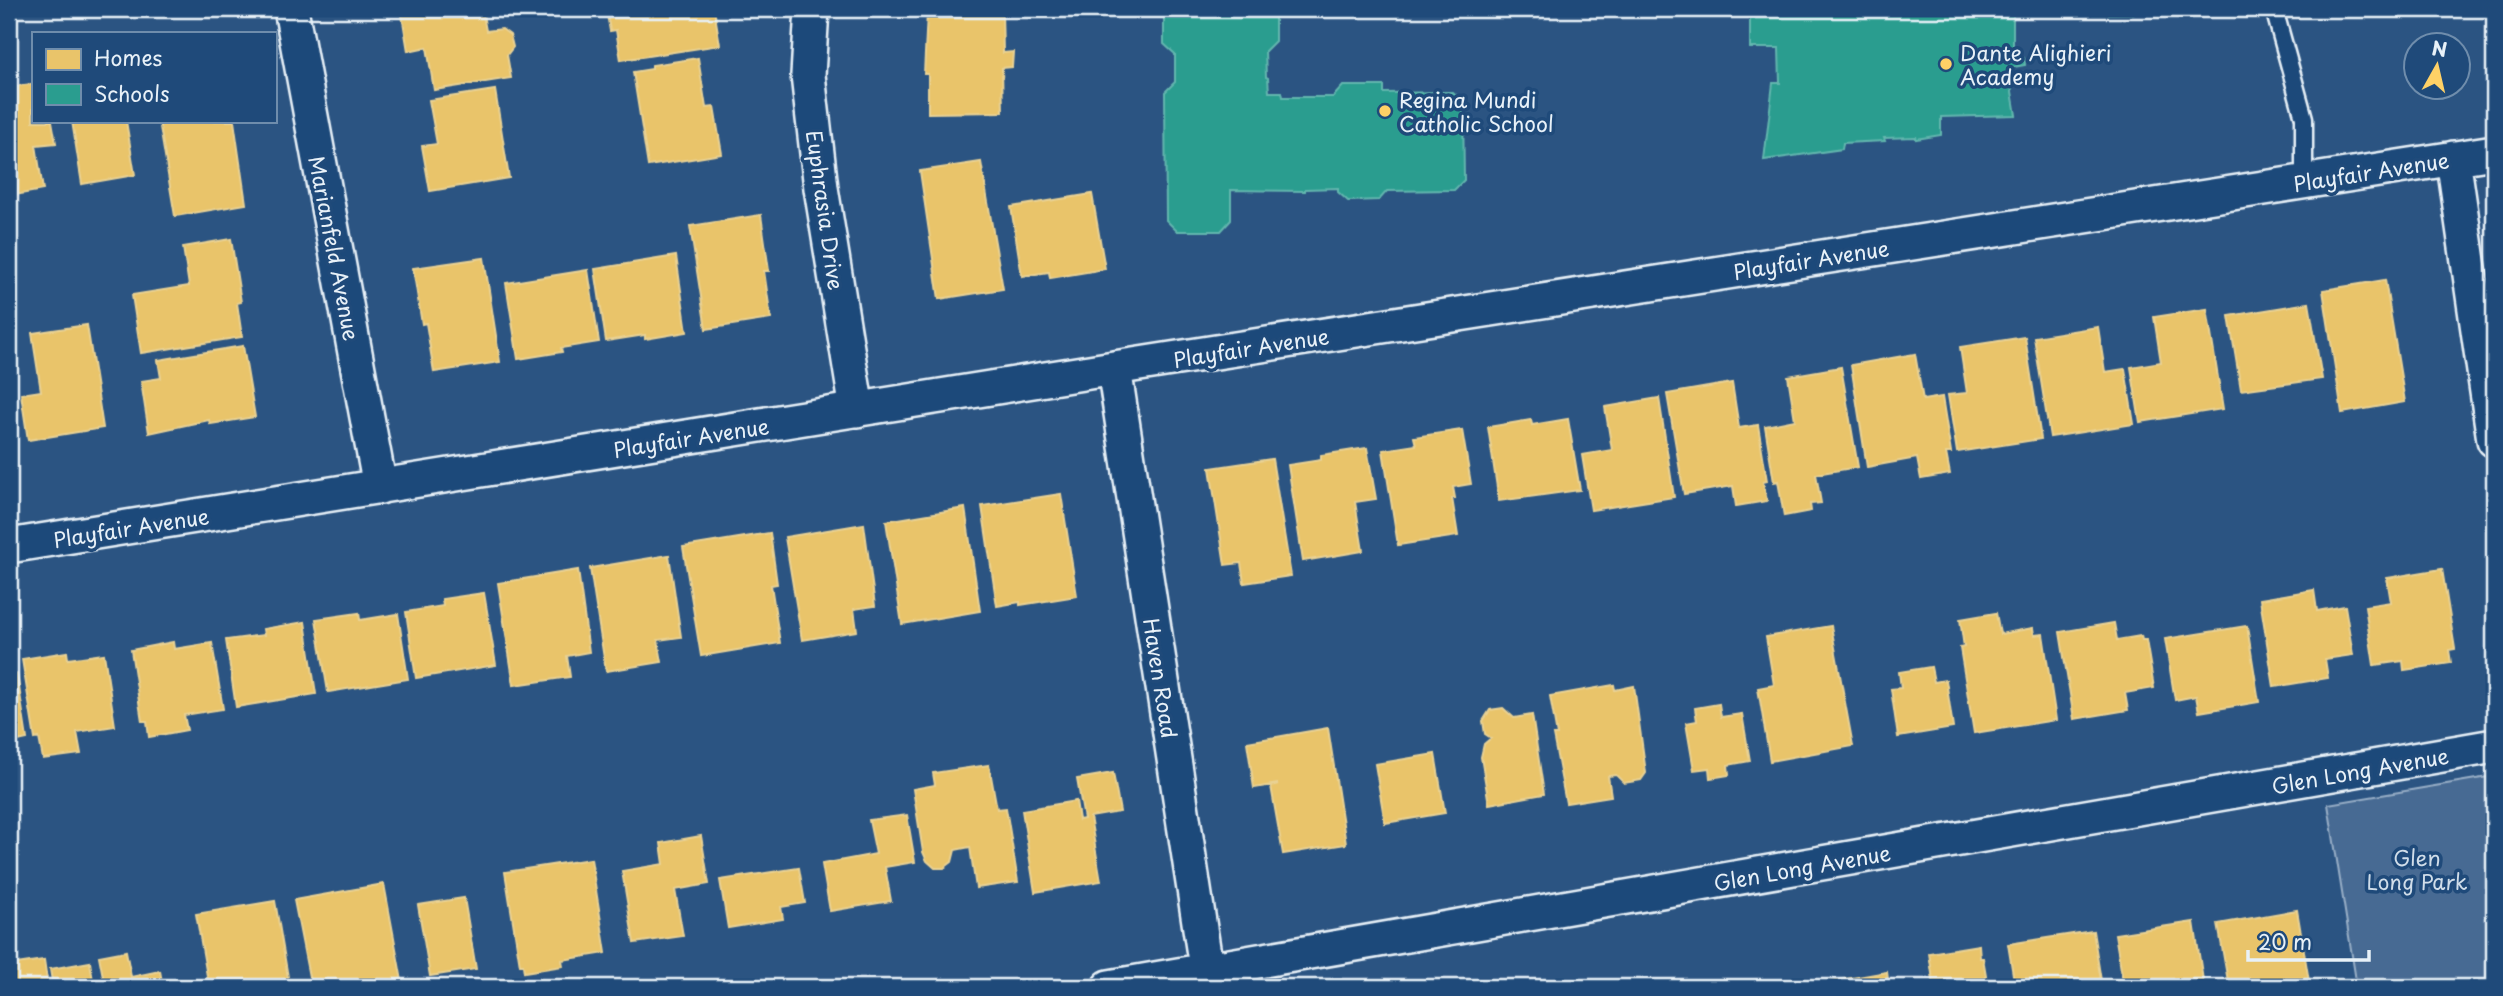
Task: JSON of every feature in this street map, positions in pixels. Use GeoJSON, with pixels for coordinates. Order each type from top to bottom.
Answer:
{"type":"FeatureCollection","features":[{"type":"Feature","properties":{"kind":"street","name":"Marianfeld Avenue"},"geometry":{"type":"LineString","coordinates":[[291,9],[380,487]]}},
{"type":"Feature","properties":{"kind":"street","name":"Euphrasia Drive"},"geometry":{"type":"LineString","coordinates":[[812,9],[808,75],[821,188],[857,410]]}},
{"type":"Feature","properties":{"kind":"street","name":"Playfair Avenue"},"geometry":{"type":"LineString","coordinates":[[9,546],[1114,368],[2494,152]]}},
{"type":"Feature","properties":{"kind":"street"},"geometry":{"type":"LineString","coordinates":[[2453,158],[2494,440]]}},
{"type":"Feature","properties":{"kind":"street","name":"Haven Road"},"geometry":{"type":"LineString","coordinates":[[1114,368],[1208,979]]}},
{"type":"Feature","properties":{"kind":"street","name":"Glen Long Avenue"},"geometry":{"type":"LineString","coordinates":[[1109,987],[1208,979],[2494,746]]}},
{"type":"Feature","properties":{"kind":"lane"},"geometry":{"type":"LineString","coordinates":[[2274,9],[2304,118],[2304,182]]}},
{"type":"Feature","properties":{"kind":"green space","name":"Glen Long Park"},"geometry":{"type":"Polygon","coordinates":[[[2494,776],[2494,987],[2357,987],[2328,804],[2494,776]]]}},
{"type":"Feature","properties":{"kind":"building: Homes"},"geometry":{"type":"Polygon","coordinates":[[[401,9],[482,9],[486,31],[502,29],[510,35],[513,47],[507,55],[511,78],[434,90],[427,47],[408,51],[401,9]]]}},
{"type":"Feature","properties":{"kind":"building: Homes"},"geometry":{"type":"Polygon","coordinates":[[[606,9],[714,9],[720,45],[621,60],[616,30],[610,31],[606,9]]]}},
{"type":"Feature","properties":{"kind":"building: Homes"},"geometry":{"type":"Polygon","coordinates":[[[1002,11],[1003,53],[1013,52],[1012,67],[1002,68],[1003,112],[928,113],[928,74],[924,74],[927,12],[1002,11]]]}},
{"type":"Feature","properties":{"kind":"building: Homes"},"geometry":{"type":"Polygon","coordinates":[[[698,58],[706,108],[714,107],[722,154],[648,166],[633,72],[652,69],[652,65],[698,58]]]}},
{"type":"Feature","properties":{"kind":"building: Homes"},"geometry":{"type":"Polygon","coordinates":[[[32,84],[32,122],[52,122],[56,143],[36,145],[43,190],[9,196],[9,87],[32,84]]]}},
{"type":"Feature","properties":{"kind":"building: Homes"},"geometry":{"type":"Polygon","coordinates":[[[495,90],[509,178],[430,191],[422,146],[437,144],[429,100],[495,90]]]}},
{"type":"Feature","properties":{"kind":"building: Homes"},"geometry":{"type":"Polygon","coordinates":[[[72,122],[126,122],[135,175],[82,184],[72,122]]]}},
{"type":"Feature","properties":{"kind":"building: Homes"},"geometry":{"type":"Polygon","coordinates":[[[159,122],[234,122],[246,204],[175,216],[159,122]]]}},
{"type":"Feature","properties":{"kind":"building: Homes"},"geometry":{"type":"Polygon","coordinates":[[[981,162],[1003,289],[939,299],[920,171],[981,162]]]}},
{"type":"Feature","properties":{"kind":"building: Homes"},"geometry":{"type":"Polygon","coordinates":[[[1092,194],[1105,269],[1050,278],[1049,272],[1022,276],[1011,207],[1092,194]]]}},
{"type":"Feature","properties":{"kind":"building: Homes"},"geometry":{"type":"Polygon","coordinates":[[[761,215],[769,271],[764,271],[771,319],[706,329],[690,226],[761,215]]]}},
{"type":"Feature","properties":{"kind":"building: Homes"},"geometry":{"type":"Polygon","coordinates":[[[231,239],[241,302],[237,303],[242,337],[141,353],[132,295],[189,286],[183,247],[231,239]]]}},
{"type":"Feature","properties":{"kind":"building: Homes"},"geometry":{"type":"Polygon","coordinates":[[[676,256],[687,332],[645,339],[645,335],[606,341],[595,269],[676,256]]]}},
{"type":"Feature","properties":{"kind":"building: Homes"},"geometry":{"type":"Polygon","coordinates":[[[484,258],[500,362],[434,372],[426,323],[422,324],[413,268],[484,258]]]}},
{"type":"Feature","properties":{"kind":"building: Homes"},"geometry":{"type":"Polygon","coordinates":[[[588,270],[599,342],[561,348],[562,352],[518,359],[506,283],[588,270]]]}},
{"type":"Feature","properties":{"kind":"building: Homes"},"geometry":{"type":"Polygon","coordinates":[[[2385,280],[2405,402],[2342,413],[2323,290],[2385,280]]]}},
{"type":"Feature","properties":{"kind":"building: Homes"},"geometry":{"type":"Polygon","coordinates":[[[2309,303],[2322,379],[2241,390],[2229,316],[2309,303]]]}},
{"type":"Feature","properties":{"kind":"building: Homes"},"geometry":{"type":"Polygon","coordinates":[[[2207,309],[2223,409],[2140,422],[2131,367],[2161,362],[2154,317],[2207,309]]]}},
{"type":"Feature","properties":{"kind":"building: Homes"},"geometry":{"type":"Polygon","coordinates":[[[87,325],[103,428],[28,440],[21,394],[41,391],[32,333],[87,325]]]}},
{"type":"Feature","properties":{"kind":"building: Homes"},"geometry":{"type":"Polygon","coordinates":[[[2098,327],[2105,372],[2125,369],[2134,424],[2050,437],[2034,337],[2098,327]]]}},
{"type":"Feature","properties":{"kind":"building: Homes"},"geometry":{"type":"Polygon","coordinates":[[[2025,337],[2041,439],[1957,452],[1948,395],[1967,393],[1960,347],[2025,337]]]}},
{"type":"Feature","properties":{"kind":"building: Homes"},"geometry":{"type":"Polygon","coordinates":[[[243,346],[255,417],[210,424],[209,420],[149,433],[141,381],[161,378],[158,360],[243,346]]]}},
{"type":"Feature","properties":{"kind":"building: Homes"},"geometry":{"type":"Polygon","coordinates":[[[1915,354],[1923,400],[1942,397],[1951,453],[1946,453],[1950,474],[1921,479],[1917,458],[1867,467],[1851,365],[1915,354]]]}},
{"type":"Feature","properties":{"kind":"building: Homes"},"geometry":{"type":"Polygon","coordinates":[[[1841,367],[1858,467],[1816,474],[1821,503],[1810,504],[1811,511],[1784,516],[1778,481],[1774,482],[1765,426],[1795,420],[1788,376],[1841,367]]]}},
{"type":"Feature","properties":{"kind":"building: Homes"},"geometry":{"type":"Polygon","coordinates":[[[1732,383],[1739,428],[1758,425],[1767,481],[1763,482],[1767,501],[1736,506],[1733,486],[1684,494],[1667,394],[1732,383]]]}},
{"type":"Feature","properties":{"kind":"building: Homes"},"geometry":{"type":"Polygon","coordinates":[[[1659,398],[1674,497],[1591,510],[1582,455],[1612,450],[1605,407],[1659,398]]]}},
{"type":"Feature","properties":{"kind":"building: Homes"},"geometry":{"type":"Polygon","coordinates":[[[1568,419],[1580,490],[1499,501],[1488,427],[1531,420],[1532,425],[1568,419]]]}},
{"type":"Feature","properties":{"kind":"building: Homes"},"geometry":{"type":"Polygon","coordinates":[[[1462,430],[1471,484],[1453,487],[1455,498],[1452,498],[1458,536],[1398,545],[1383,450],[1416,445],[1414,437],[1462,430]]]}},
{"type":"Feature","properties":{"kind":"building: Homes"},"geometry":{"type":"Polygon","coordinates":[[[1367,448],[1376,499],[1355,502],[1363,551],[1303,561],[1288,465],[1321,460],[1321,455],[1367,448]]]}},
{"type":"Feature","properties":{"kind":"building: Homes"},"geometry":{"type":"Polygon","coordinates":[[[1272,459],[1291,576],[1244,583],[1241,563],[1225,565],[1210,468],[1272,459]]]}},
{"type":"Feature","properties":{"kind":"building: Homes"},"geometry":{"type":"Polygon","coordinates":[[[1061,494],[1077,596],[997,606],[982,506],[1061,494]]]}},
{"type":"Feature","properties":{"kind":"building: Homes"},"geometry":{"type":"Polygon","coordinates":[[[965,508],[980,611],[902,624],[886,521],[965,508]]]}},
{"type":"Feature","properties":{"kind":"building: Homes"},"geometry":{"type":"Polygon","coordinates":[[[864,524],[875,606],[854,609],[857,631],[802,640],[785,537],[864,524]]]}},
{"type":"Feature","properties":{"kind":"building: Homes"},"geometry":{"type":"Polygon","coordinates":[[[770,533],[777,584],[771,585],[780,643],[701,656],[683,547],[770,533]]]}},
{"type":"Feature","properties":{"kind":"building: Homes"},"geometry":{"type":"Polygon","coordinates":[[[669,555],[681,637],[658,640],[662,662],[606,671],[590,568],[669,555]]]}},
{"type":"Feature","properties":{"kind":"building: Homes"},"geometry":{"type":"Polygon","coordinates":[[[2442,569],[2455,649],[2449,650],[2451,663],[2404,670],[2403,661],[2374,665],[2365,606],[2391,602],[2387,578],[2442,569]]]}},
{"type":"Feature","properties":{"kind":"building: Homes"},"geometry":{"type":"Polygon","coordinates":[[[578,570],[589,652],[567,656],[570,677],[514,685],[498,583],[578,570]]]}},
{"type":"Feature","properties":{"kind":"building: Homes"},"geometry":{"type":"Polygon","coordinates":[[[2314,590],[2317,611],[2345,606],[2353,655],[2325,659],[2328,678],[2274,687],[2260,599],[2314,590]]]}},
{"type":"Feature","properties":{"kind":"building: Homes"},"geometry":{"type":"Polygon","coordinates":[[[484,593],[496,665],[416,678],[406,612],[443,606],[442,599],[484,593]]]}},
{"type":"Feature","properties":{"kind":"building: Homes"},"geometry":{"type":"Polygon","coordinates":[[[359,613],[360,620],[398,614],[408,679],[328,692],[316,619],[359,613]]]}},
{"type":"Feature","properties":{"kind":"building: Homes"},"geometry":{"type":"Polygon","coordinates":[[[1996,613],[2000,634],[2033,628],[2034,635],[2043,634],[2056,720],[1974,733],[1960,648],[1964,647],[1960,619],[1996,613]]]}},
{"type":"Feature","properties":{"kind":"building: Homes"},"geometry":{"type":"Polygon","coordinates":[[[305,622],[316,694],[236,707],[226,640],[264,635],[263,629],[305,622]]]}},
{"type":"Feature","properties":{"kind":"building: Homes"},"geometry":{"type":"Polygon","coordinates":[[[2114,623],[2117,640],[2141,636],[2142,640],[2146,640],[2154,688],[2125,693],[2128,710],[2074,719],[2060,632],[2114,623]]]}},
{"type":"Feature","properties":{"kind":"building: Homes"},"geometry":{"type":"Polygon","coordinates":[[[1831,626],[1853,746],[1770,761],[1758,688],[1774,685],[1766,637],[1831,626]]]}},
{"type":"Feature","properties":{"kind":"building: Homes"},"geometry":{"type":"Polygon","coordinates":[[[2247,626],[2259,702],[2199,712],[2196,696],[2175,700],[2165,639],[2247,626]]]}},
{"type":"Feature","properties":{"kind":"building: Homes"},"geometry":{"type":"Polygon","coordinates":[[[173,642],[174,649],[212,643],[223,709],[184,715],[187,730],[149,737],[147,721],[142,721],[131,650],[173,642]]]}},
{"type":"Feature","properties":{"kind":"building: Homes"},"geometry":{"type":"Polygon","coordinates":[[[67,652],[68,659],[104,654],[115,726],[77,732],[81,754],[43,759],[39,738],[35,739],[22,659],[67,652]]]}},
{"type":"Feature","properties":{"kind":"building: Homes"},"geometry":{"type":"Polygon","coordinates":[[[1931,667],[1934,682],[1946,680],[1953,728],[1898,737],[1891,689],[1901,688],[1899,672],[1931,667]]]}},
{"type":"Feature","properties":{"kind":"building: Homes"},"geometry":{"type":"Polygon","coordinates":[[[17,674],[27,739],[9,743],[9,675],[17,674]]]}},
{"type":"Feature","properties":{"kind":"building: Homes"},"geometry":{"type":"Polygon","coordinates":[[[1614,685],[1615,690],[1634,686],[1646,773],[1641,780],[1624,783],[1616,775],[1608,776],[1611,796],[1566,803],[1553,735],[1557,735],[1550,696],[1614,685]]]}},
{"type":"Feature","properties":{"kind":"building: Homes"},"geometry":{"type":"Polygon","coordinates":[[[1719,704],[1721,717],[1742,714],[1750,761],[1728,765],[1729,775],[1710,778],[1709,768],[1694,770],[1686,723],[1697,721],[1695,708],[1719,704]]]}},
{"type":"Feature","properties":{"kind":"building: Homes"},"geometry":{"type":"Polygon","coordinates":[[[1503,708],[1514,718],[1532,715],[1544,794],[1489,804],[1481,757],[1484,744],[1491,738],[1485,734],[1483,721],[1490,710],[1503,708]]]}},
{"type":"Feature","properties":{"kind":"building: Homes"},"geometry":{"type":"Polygon","coordinates":[[[1328,728],[1346,844],[1283,854],[1271,786],[1278,784],[1254,788],[1247,742],[1328,728]]]}},
{"type":"Feature","properties":{"kind":"building: Homes"},"geometry":{"type":"Polygon","coordinates":[[[1435,754],[1445,813],[1385,823],[1375,764],[1435,754]]]}},
{"type":"Feature","properties":{"kind":"building: Homes"},"geometry":{"type":"Polygon","coordinates":[[[989,765],[997,809],[1006,808],[1018,882],[976,888],[970,847],[955,850],[952,862],[944,868],[935,868],[927,861],[923,852],[913,789],[935,785],[933,773],[989,765]]]}},
{"type":"Feature","properties":{"kind":"building: Homes"},"geometry":{"type":"Polygon","coordinates":[[[1113,773],[1120,812],[1090,817],[1101,881],[1035,892],[1022,810],[1076,801],[1079,820],[1084,819],[1077,779],[1113,773]]]}},
{"type":"Feature","properties":{"kind":"building: Homes"},"geometry":{"type":"Polygon","coordinates":[[[907,815],[915,862],[885,867],[891,901],[830,911],[822,864],[876,854],[869,820],[907,815]]]}},
{"type":"Feature","properties":{"kind":"building: Homes"},"geometry":{"type":"Polygon","coordinates":[[[701,836],[709,884],[675,890],[683,936],[634,943],[622,871],[664,864],[661,843],[701,836]]]}},
{"type":"Feature","properties":{"kind":"building: Homes"},"geometry":{"type":"Polygon","coordinates":[[[591,859],[606,953],[562,960],[563,966],[524,972],[523,965],[520,965],[505,872],[591,859]]]}},
{"type":"Feature","properties":{"kind":"building: Homes"},"geometry":{"type":"Polygon","coordinates":[[[799,868],[805,903],[781,907],[783,919],[728,928],[720,880],[799,868]]]}},
{"type":"Feature","properties":{"kind":"building: Homes"},"geometry":{"type":"Polygon","coordinates":[[[384,884],[402,981],[366,987],[311,987],[294,900],[384,884]]]}},
{"type":"Feature","properties":{"kind":"building: Homes"},"geometry":{"type":"Polygon","coordinates":[[[464,898],[476,969],[430,976],[418,905],[464,898]]]}},
{"type":"Feature","properties":{"kind":"building: Homes"},"geometry":{"type":"Polygon","coordinates":[[[275,901],[289,983],[282,987],[209,987],[196,914],[275,901]]]}},
{"type":"Feature","properties":{"kind":"building: Homes"},"geometry":{"type":"Polygon","coordinates":[[[2297,910],[2310,987],[2229,987],[2218,924],[2297,910]]]}},
{"type":"Feature","properties":{"kind":"building: Homes"},"geometry":{"type":"Polygon","coordinates":[[[2194,922],[2204,987],[2124,987],[2115,934],[2194,922]]]}},
{"type":"Feature","properties":{"kind":"building: Homes"},"geometry":{"type":"Polygon","coordinates":[[[2093,931],[2102,987],[2015,987],[2008,944],[2093,931]]]}},
{"type":"Feature","properties":{"kind":"building: Homes"},"geometry":{"type":"Polygon","coordinates":[[[1979,945],[1988,987],[1934,987],[1929,953],[1979,945]]]}},
{"type":"Feature","properties":{"kind":"building: Homes"},"geometry":{"type":"Polygon","coordinates":[[[126,951],[131,977],[160,971],[163,987],[105,987],[99,956],[126,951]]]}},
{"type":"Feature","properties":{"kind":"building: Homes"},"geometry":{"type":"Polygon","coordinates":[[[44,960],[48,987],[9,987],[9,965],[44,960]]]}},
{"type":"Feature","properties":{"kind":"building: Homes"},"geometry":{"type":"Polygon","coordinates":[[[90,962],[94,987],[53,987],[50,969],[90,962]]]}},
{"type":"Feature","properties":{"kind":"building: Homes"},"geometry":{"type":"Polygon","coordinates":[[[1887,972],[1889,987],[1801,987],[1887,972]]]}},
{"type":"Feature","properties":{"kind":"building: Schools"},"geometry":{"type":"Polygon","coordinates":[[[1164,9],[1275,9],[1275,41],[1265,51],[1266,77],[1269,92],[1282,92],[1283,97],[1333,97],[1343,86],[1384,86],[1384,93],[1453,92],[1463,102],[1464,180],[1454,190],[1387,191],[1379,200],[1348,201],[1338,192],[1338,188],[1305,191],[1231,190],[1231,220],[1221,231],[1177,231],[1166,220],[1165,92],[1175,82],[1175,54],[1164,44],[1164,9]]]}},
{"type":"Feature","properties":{"kind":"building: Schools"},"geometry":{"type":"Polygon","coordinates":[[[1750,9],[2221,9],[2221,12],[2013,15],[2013,58],[2024,58],[2025,65],[2008,68],[2016,115],[1941,117],[1941,135],[1843,143],[1842,149],[1764,160],[1773,83],[1780,83],[1779,48],[1750,48],[1750,9]]]}},
{"type":"Feature","properties":{"kind":"place","name":"Dante Alighieri Academy"},"geometry":{"type":"Point","coordinates":[1946,64]}},
{"type":"Feature","properties":{"kind":"place","name":"Regina Mundi Catholic School"},"geometry":{"type":"Point","coordinates":[1385,111]}}]}
